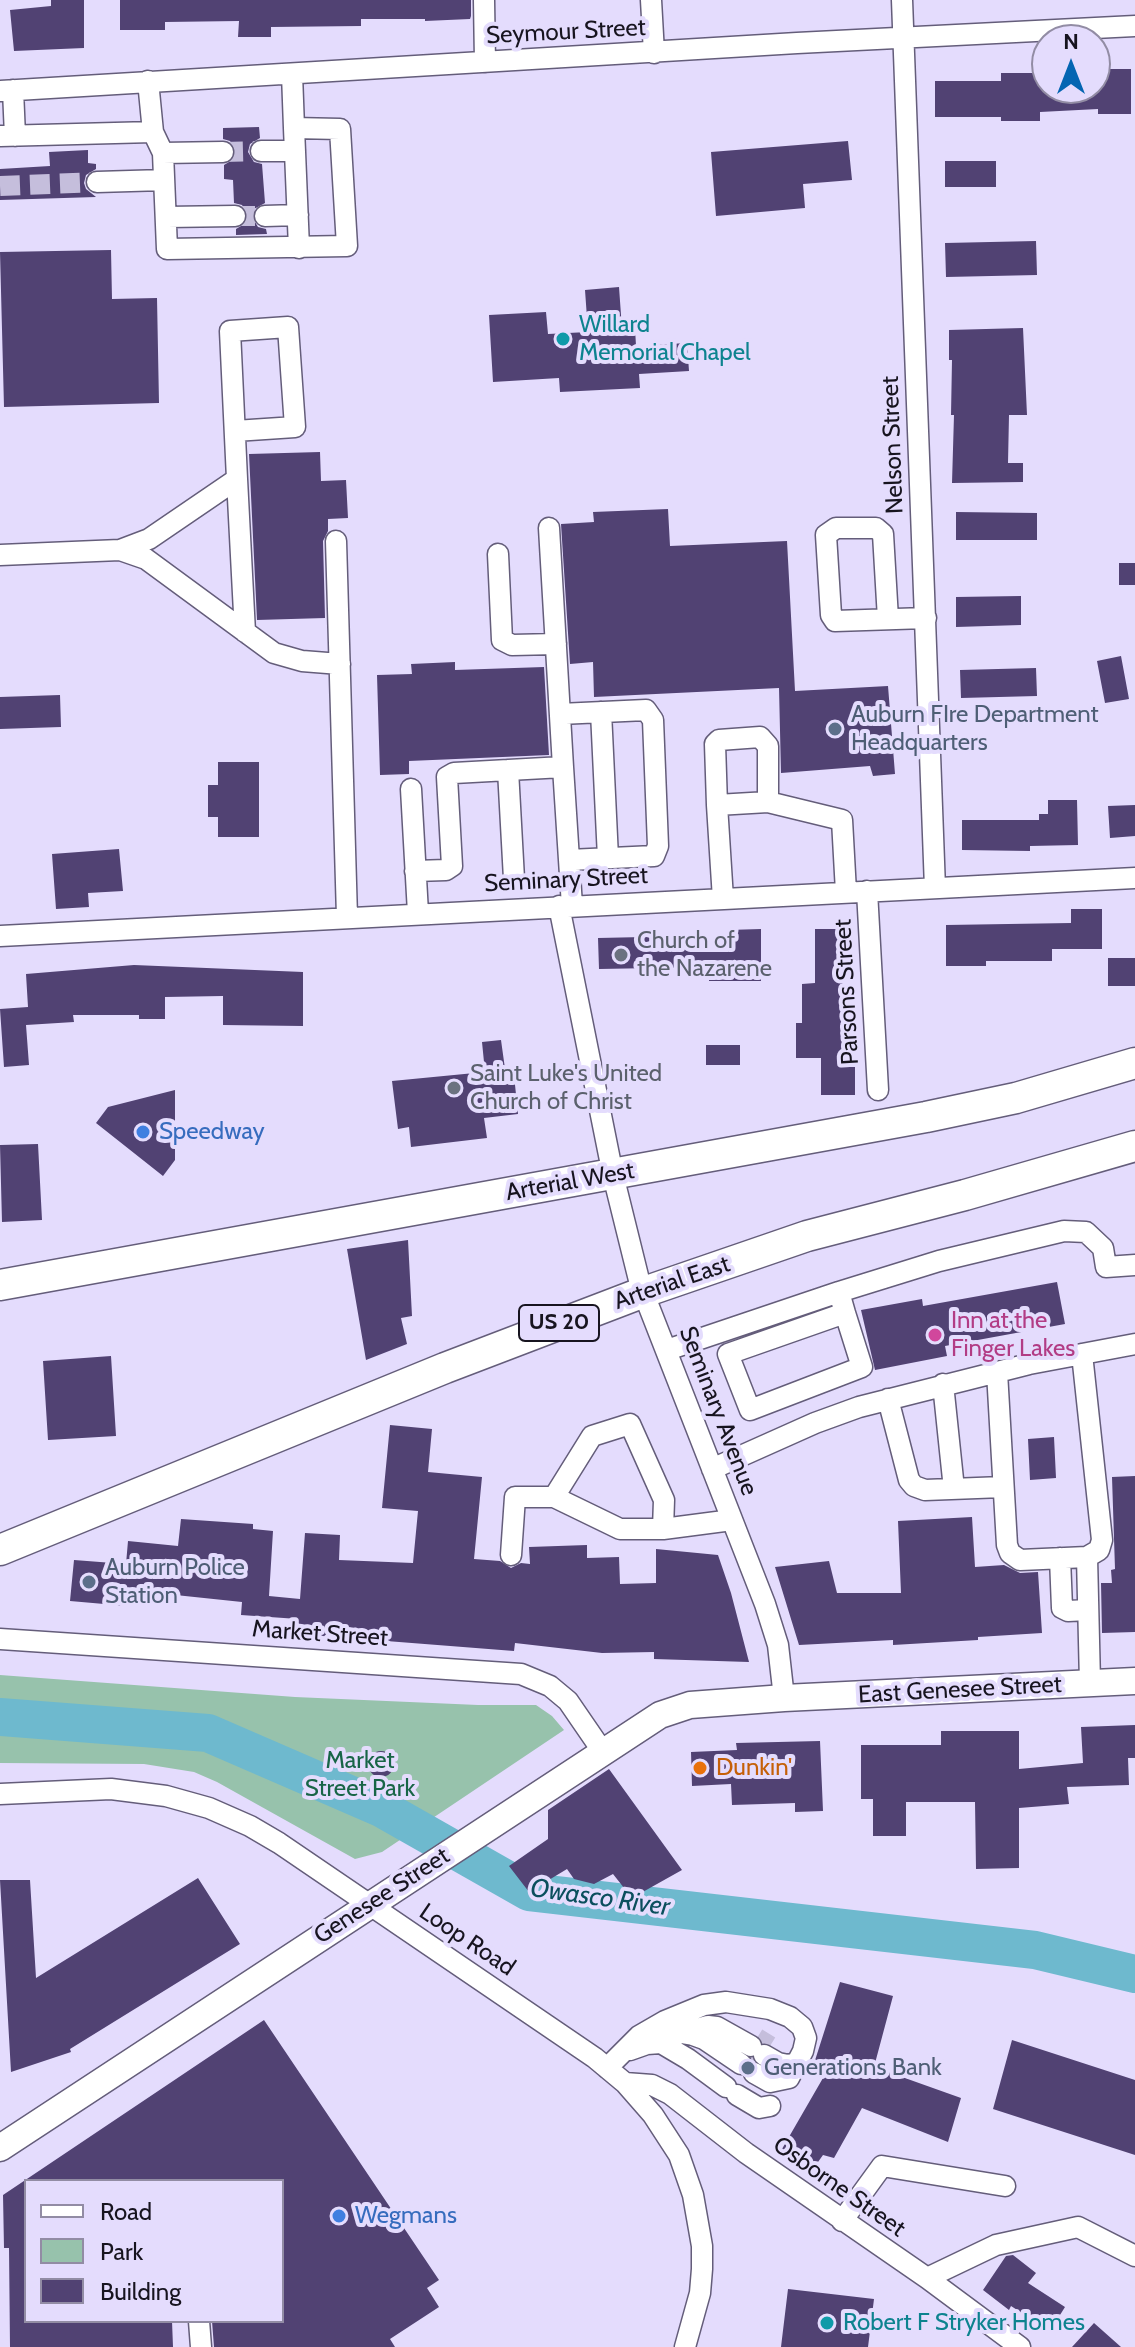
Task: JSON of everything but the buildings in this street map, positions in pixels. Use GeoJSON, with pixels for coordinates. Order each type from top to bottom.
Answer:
{"type":"FeatureCollection","features":[{"type":"Feature","properties":{"kind":"highway","name":"Arterial West"},"geometry":{"type":"LineString","coordinates":[[0,1285],[971,1107],[1016,1098],[1135,1063]]}},
{"type":"Feature","properties":{"kind":"highway","name":"Arterial East"},"geometry":{"type":"LineString","coordinates":[[0,1550],[445,1368],[644,1292],[807,1236],[1135,1146]]}},
{"type":"Feature","properties":{"kind":"main road","name":"East Genesee Street"},"geometry":{"type":"LineString","coordinates":[[784,1698],[1135,1681]]}},
{"type":"Feature","properties":{"kind":"main road","name":"Genesee Street"},"geometry":{"type":"LineString","coordinates":[[0,2148],[660,1715],[690,1705],[784,1698]]}},
{"type":"Feature","properties":{"kind":"street"},"geometry":{"type":"LineString","coordinates":[[484,0],[485,62]]}},
{"type":"Feature","properties":{"kind":"street"},"geometry":{"type":"LineString","coordinates":[[651,0],[654,53]]}},
{"type":"Feature","properties":{"kind":"street","name":"Nelson Street"},"geometry":{"type":"LineString","coordinates":[[902,0],[935,888]]}},
{"type":"Feature","properties":{"kind":"street","name":"Seymour Street"},"geometry":{"type":"LineString","coordinates":[[7,90],[1135,26]]}},
{"type":"Feature","properties":{"kind":"street"},"geometry":{"type":"LineString","coordinates":[[292,74],[299,248]]}},
{"type":"Feature","properties":{"kind":"street"},"geometry":{"type":"LineString","coordinates":[[148,81],[153,132],[163,153],[167,249],[347,246],[340,129],[294,128]]}},
{"type":"Feature","properties":{"kind":"street"},"geometry":{"type":"LineString","coordinates":[[7,90],[8,136],[153,132]]}},
{"type":"Feature","properties":{"kind":"street"},"geometry":{"type":"LineString","coordinates":[[261,151],[295,151]]}},
{"type":"Feature","properties":{"kind":"street"},"geometry":{"type":"LineString","coordinates":[[163,153],[223,152]]}},
{"type":"Feature","properties":{"kind":"street"},"geometry":{"type":"LineString","coordinates":[[97,182],[164,180]]}},
{"type":"Feature","properties":{"kind":"street"},"geometry":{"type":"LineString","coordinates":[[265,216],[298,215]]}},
{"type":"Feature","properties":{"kind":"street"},"geometry":{"type":"LineString","coordinates":[[167,217],[235,216]]}},
{"type":"Feature","properties":{"kind":"street"},"geometry":{"type":"LineString","coordinates":[[235,431],[295,427],[288,327],[230,331],[245,632]]}},
{"type":"Feature","properties":{"kind":"street"},"geometry":{"type":"LineString","coordinates":[[0,555],[120,550],[149,539],[237,479]]}},
{"type":"Feature","properties":{"kind":"street","name":"Seminary Avenue"},"geometry":{"type":"LineString","coordinates":[[549,528],[569,860],[566,906],[613,1175],[644,1292],[778,1645],[784,1698]]}},
{"type":"Feature","properties":{"kind":"street"},"geometry":{"type":"LineString","coordinates":[[888,619],[883,534],[876,528],[836,528],[826,535],[831,615],[835,621],[926,618]]}},
{"type":"Feature","properties":{"kind":"street"},"geometry":{"type":"LineString","coordinates":[[336,541],[347,917]]}},
{"type":"Feature","properties":{"kind":"street"},"geometry":{"type":"LineString","coordinates":[[120,550],[146,559],[274,653],[302,661],[340,664]]}},
{"type":"Feature","properties":{"kind":"street"},"geometry":{"type":"LineString","coordinates":[[498,554],[502,640],[512,645],[556,644]]}},
{"type":"Feature","properties":{"kind":"street"},"geometry":{"type":"LineString","coordinates":[[560,714],[646,710],[653,720],[658,846],[654,856],[569,860]]}},
{"type":"Feature","properties":{"kind":"street"},"geometry":{"type":"LineString","coordinates":[[601,712],[608,858]]}},
{"type":"Feature","properties":{"kind":"street"},"geometry":{"type":"LineString","coordinates":[[723,899],[715,744],[719,740],[760,737],[768,746],[768,802]]}},
{"type":"Feature","properties":{"kind":"street"},"geometry":{"type":"LineString","coordinates":[[415,871],[446,870],[452,866],[447,777],[454,773],[563,767]]}},
{"type":"Feature","properties":{"kind":"street"},"geometry":{"type":"LineString","coordinates":[[508,770],[514,879]]}},
{"type":"Feature","properties":{"kind":"street"},"geometry":{"type":"LineString","coordinates":[[411,789],[418,913]]}},
{"type":"Feature","properties":{"kind":"street"},"geometry":{"type":"LineString","coordinates":[[717,805],[768,802],[842,820],[846,892]]}},
{"type":"Feature","properties":{"kind":"street","name":"Seminary Street"},"geometry":{"type":"LineString","coordinates":[[0,936],[1135,878]]}},
{"type":"Feature","properties":{"kind":"street","name":"Parsons Street"},"geometry":{"type":"LineString","coordinates":[[867,891],[878,1090]]}},
{"type":"Feature","properties":{"kind":"street"},"geometry":{"type":"LineString","coordinates":[[667,1350],[939,1261],[1064,1231],[1086,1232],[1103,1248],[1106,1267],[1135,1265]]}},
{"type":"Feature","properties":{"kind":"street"},"geometry":{"type":"LineString","coordinates":[[839,1292],[862,1367],[750,1410],[728,1354],[845,1313]]}},
{"type":"Feature","properties":{"kind":"street"},"geometry":{"type":"LineString","coordinates":[[712,1469],[815,1423],[888,1399],[943,1384],[1135,1344]]}},
{"type":"Feature","properties":{"kind":"street"},"geometry":{"type":"LineString","coordinates":[[997,1372],[1010,1553],[1020,1560],[1087,1557],[1099,1550],[1102,1540],[1082,1354]]}},
{"type":"Feature","properties":{"kind":"street"},"geometry":{"type":"LineString","coordinates":[[943,1384],[954,1489]]}},
{"type":"Feature","properties":{"kind":"street"},"geometry":{"type":"LineString","coordinates":[[888,1399],[909,1480],[914,1486],[925,1490],[1003,1487]]}},
{"type":"Feature","properties":{"kind":"street"},"geometry":{"type":"LineString","coordinates":[[554,1497],[592,1436],[630,1424],[664,1500],[663,1529]]}},
{"type":"Feature","properties":{"kind":"street"},"geometry":{"type":"LineString","coordinates":[[511,1555],[515,1497],[554,1497],[620,1529],[663,1529],[732,1520]]}},
{"type":"Feature","properties":{"kind":"street"},"geometry":{"type":"LineString","coordinates":[[1087,1557],[1090,1683]]}},
{"type":"Feature","properties":{"kind":"street"},"geometry":{"type":"LineString","coordinates":[[1060,1558],[1062,1608],[1068,1611],[1088,1610]]}},
{"type":"Feature","properties":{"kind":"street","name":"Market Street"},"geometry":{"type":"LineString","coordinates":[[0,1639],[521,1674],[550,1686],[568,1701],[603,1752]]}},
{"type":"Feature","properties":{"kind":"street","name":"Loop Road"},"geometry":{"type":"LineString","coordinates":[[0,1794],[111,1789],[166,1796],[209,1808],[250,1826],[607,2068],[625,2083],[669,2138],[679,2155],[693,2195],[702,2246],[702,2269],[700,2293],[685,2347]]}},
{"type":"Feature","properties":{"kind":"street"},"geometry":{"type":"LineString","coordinates":[[607,2068],[627,2052],[639,2036],[704,2005],[726,2002],[770,2009],[790,2017],[802,2027],[806,2038],[789,2078],[779,2082],[770,2082],[755,2055],[730,2022],[693,2030],[627,2052]]}},
{"type":"Feature","properties":{"kind":"street"},"geometry":{"type":"LineString","coordinates":[[693,2030],[704,2039],[755,2055],[782,2055],[797,2062]]}},
{"type":"Feature","properties":{"kind":"street"},"geometry":{"type":"LineString","coordinates":[[647,2044],[661,2043],[675,2050],[759,2108],[770,2106]]}},
{"type":"Feature","properties":{"kind":"street","name":"Osborne Street"},"geometry":{"type":"LineString","coordinates":[[625,2083],[652,2085],[670,2094],[746,2153],[927,2278],[1020,2347]]}},
{"type":"Feature","properties":{"kind":"street"},"geometry":{"type":"LineString","coordinates":[[842,2221],[882,2166],[1005,2186]]}},
{"type":"Feature","properties":{"kind":"street"},"geometry":{"type":"LineString","coordinates":[[927,2278],[996,2245],[1078,2227],[1135,2256]]}},
{"type":"Feature","properties":{"kind":"street"},"geometry":{"type":"LineString","coordinates":[[199,2323],[201,2347]]}},
{"type":"Feature","properties":{"kind":"green space","name":"Market Street Park"},"geometry":{"type":"Polygon","coordinates":[[[0,1675],[295,1697],[536,1705],[552,1716],[564,1730],[382,1852],[355,1859],[194,1772],[144,1764],[0,1763],[0,1675]]]}},
{"type":"Feature","properties":{"kind":"waterway","name":"Owasco River"},"geometry":{"type":"LineString","coordinates":[[0,1717],[208,1733],[381,1808],[529,1892],[1035,1950],[1135,1974]]}},
{"type":"Feature","properties":{"kind":"tunnel"},"geometry":{"type":"LineString","coordinates":[[223,152],[261,151]]}},
{"type":"Feature","properties":{"kind":"tunnel"},"geometry":{"type":"LineString","coordinates":[[0,186],[97,182]]}},
{"type":"Feature","properties":{"kind":"tunnel"},"geometry":{"type":"LineString","coordinates":[[235,216],[265,216]]}},
{"type":"Feature","properties":{"kind":"tunnel"},"geometry":{"type":"LineString","coordinates":[[757,2038],[770,2046]]}},
{"type":"Feature","properties":{"kind":"tunnel"},"geometry":{"type":"LineString","coordinates":[[746,2055],[759,2065]]}},
{"type":"Feature","properties":{"kind":"place","name":"Willard Memorial Chapel"},"geometry":{"type":"Point","coordinates":[563,339]}},
{"type":"Feature","properties":{"kind":"place","name":"Auburn FIre Department Headquarters"},"geometry":{"type":"Point","coordinates":[835,729]}},
{"type":"Feature","properties":{"kind":"place","name":"Church of the Nazarene"},"geometry":{"type":"Point","coordinates":[621,955]}},
{"type":"Feature","properties":{"kind":"place","name":"Saint Luke's United Church of Christ"},"geometry":{"type":"Point","coordinates":[454,1088]}},
{"type":"Feature","properties":{"kind":"place","name":"Speedway"},"geometry":{"type":"Point","coordinates":[143,1132]}},
{"type":"Feature","properties":{"kind":"place","name":"Inn at the Finger Lakes"},"geometry":{"type":"Point","coordinates":[935,1335]}},
{"type":"Feature","properties":{"kind":"place","name":"Auburn Police Station"},"geometry":{"type":"Point","coordinates":[89,1582]}},
{"type":"Feature","properties":{"kind":"place","name":"Dunkin'"},"geometry":{"type":"Point","coordinates":[700,1768]}},
{"type":"Feature","properties":{"kind":"place","name":"Generations Bank"},"geometry":{"type":"Point","coordinates":[748,2068]}},
{"type":"Feature","properties":{"kind":"place","name":"Wegmans"},"geometry":{"type":"Point","coordinates":[339,2216]}},
{"type":"Feature","properties":{"kind":"place","name":"Robert F Stryker Homes"},"geometry":{"type":"Point","coordinates":[827,2323]}}]}
